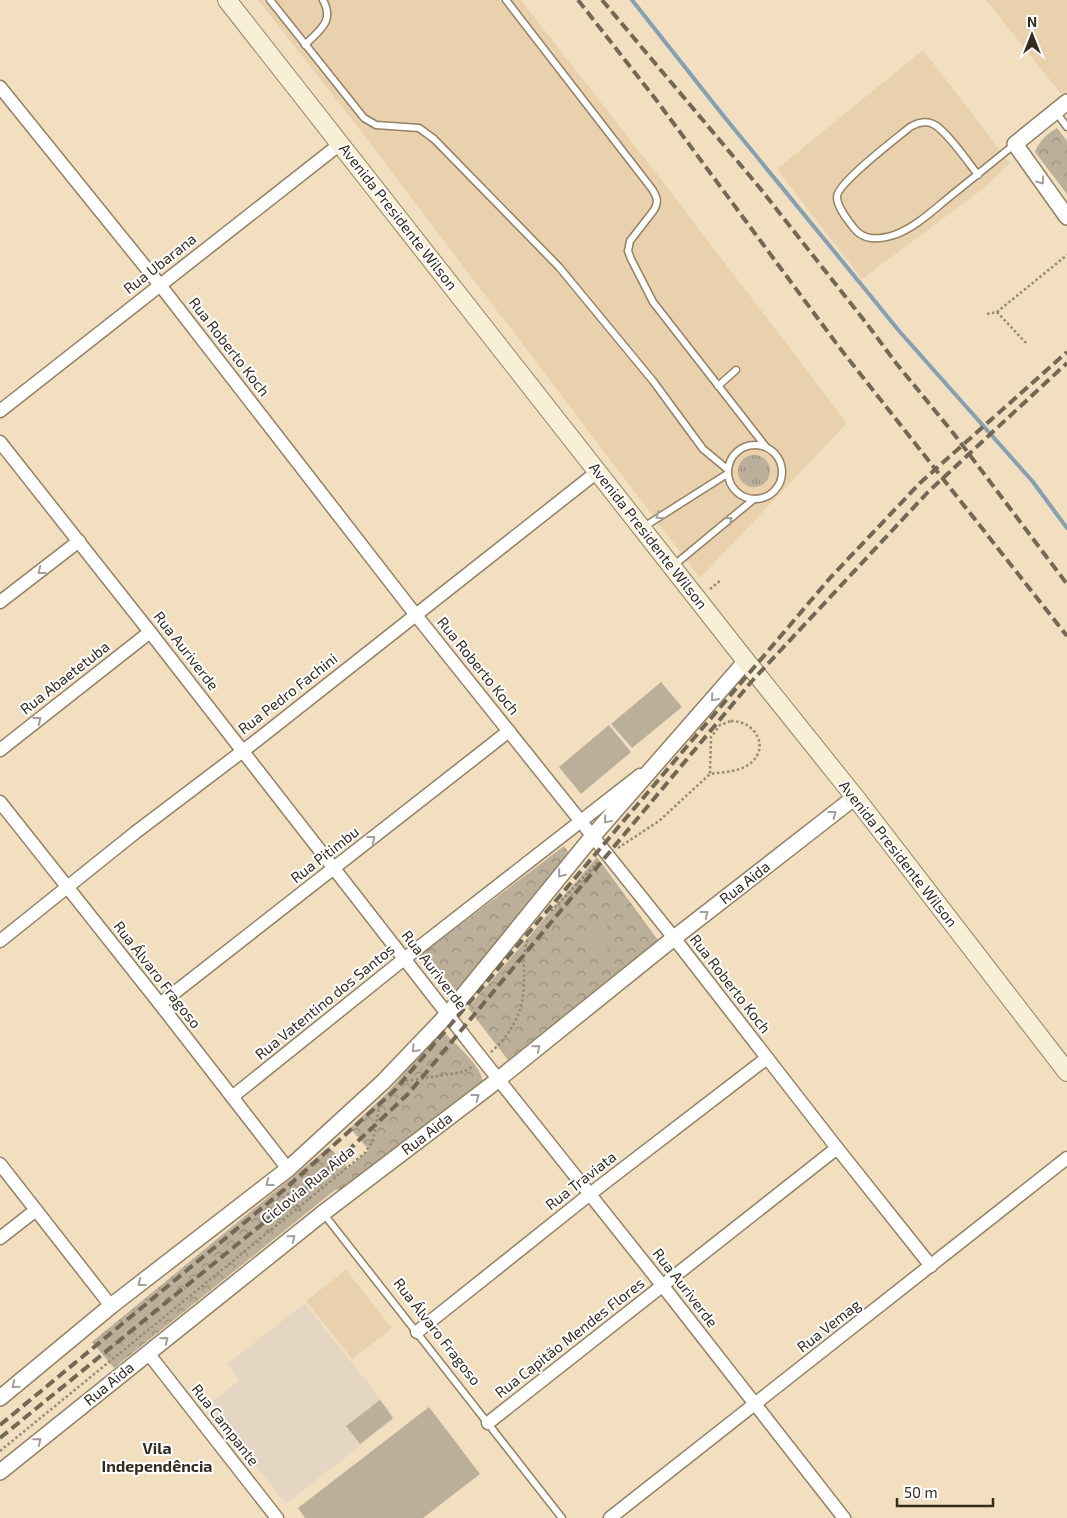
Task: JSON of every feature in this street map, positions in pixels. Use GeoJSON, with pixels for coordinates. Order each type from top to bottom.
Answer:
{"type":"FeatureCollection","features":[{"type":"Feature","properties":{"kind":"main road","name":"Avenida Presidente Wilson"},"geometry":{"type":"LineString","coordinates":[[227,0],[641,528],[856,797],[1067,1072]]}},
{"type":"Feature","properties":{"kind":"street","name":"Rua Roberto Koch"},"geometry":{"type":"LineString","coordinates":[[0,87],[160,285],[415,614],[674,938],[931,1266]]}},
{"type":"Feature","properties":{"kind":"street"},"geometry":{"type":"LineString","coordinates":[[1061,107],[1015,144],[1067,217]]}},
{"type":"Feature","properties":{"kind":"street","name":"Rua Ubarana"},"geometry":{"type":"LineString","coordinates":[[0,411],[340,144]]}},
{"type":"Feature","properties":{"kind":"street","name":"Rua Auriverde"},"geometry":{"type":"LineString","coordinates":[[0,442],[844,1518]]}},
{"type":"Feature","properties":{"kind":"street","name":"Rua Pedro Fachini"},"geometry":{"type":"LineString","coordinates":[[0,941],[136,832],[243,751],[597,472]]}},
{"type":"Feature","properties":{"kind":"street"},"geometry":{"type":"LineString","coordinates":[[0,602],[79,541]]}},
{"type":"Feature","properties":{"kind":"street","name":"Rua Abaetetuba"},"geometry":{"type":"LineString","coordinates":[[0,750],[150,632]]}},
{"type":"Feature","properties":{"kind":"street"},"geometry":{"type":"LineString","coordinates":[[0,1398],[111,1306],[288,1169],[383,1082],[448,1014],[592,837],[746,661]]}},
{"type":"Feature","properties":{"kind":"street","name":"Rua Pitimbu"},"geometry":{"type":"LineString","coordinates":[[160,1004],[509,731]]}},
{"type":"Feature","properties":{"kind":"street","name":"Rua Vatentino dos Santos"},"geometry":{"type":"LineString","coordinates":[[232,1097],[404,959],[660,760]]}},
{"type":"Feature","properties":{"kind":"street","name":"Rua Aida"},"geometry":{"type":"LineString","coordinates":[[0,1472],[323,1213],[499,1078],[674,938],[856,797]]}},
{"type":"Feature","properties":{"kind":"street","name":"Rua Álvaro Fragoso"},"geometry":{"type":"LineString","coordinates":[[0,802],[288,1169]]}},
{"type":"Feature","properties":{"kind":"street","name":"Rua Traviata"},"geometry":{"type":"LineString","coordinates":[[417,1332],[590,1194],[767,1058]]}},
{"type":"Feature","properties":{"kind":"street","name":"Rua Capitão Mendes Flores"},"geometry":{"type":"LineString","coordinates":[[488,1423],[837,1148]]}},
{"type":"Feature","properties":{"kind":"street","name":"Rua Vemag"},"geometry":{"type":"LineString","coordinates":[[610,1518],[1067,1158]]}},
{"type":"Feature","properties":{"kind":"street"},"geometry":{"type":"LineString","coordinates":[[0,1164],[111,1306]]}},
{"type":"Feature","properties":{"kind":"street"},"geometry":{"type":"LineString","coordinates":[[0,1238],[36,1210]]}},
{"type":"Feature","properties":{"kind":"street","name":"Rua Campante"},"geometry":{"type":"LineString","coordinates":[[148,1353],[277,1518]]}},
{"type":"Feature","properties":{"kind":"lane"},"geometry":{"type":"LineString","coordinates":[[270,0],[358,111],[370,122],[376,125],[419,128],[434,139],[559,268],[653,381],[703,449],[727,471]]}},
{"type":"Feature","properties":{"kind":"lane"},"geometry":{"type":"LineString","coordinates":[[305,45],[327,21],[328,10],[323,0]]}},
{"type":"Feature","properties":{"kind":"lane"},"geometry":{"type":"LineString","coordinates":[[506,0],[655,195],[656,207],[632,237],[628,251],[653,302],[766,447],[778,457],[781,464],[781,480],[773,492],[768,496],[754,499],[672,567]]}},
{"type":"Feature","properties":{"kind":"lane"},"geometry":{"type":"LineString","coordinates":[[1061,107],[1067,127]]}},
{"type":"Feature","properties":{"kind":"lane"},"geometry":{"type":"LineString","coordinates":[[978,175],[949,138],[935,124],[925,122],[910,127],[848,179],[839,189],[837,200],[848,220],[861,236],[867,238],[886,238],[905,231],[919,222],[978,175],[1015,144]]}},
{"type":"Feature","properties":{"kind":"lane"},"geometry":{"type":"LineString","coordinates":[[718,386],[736,370]]}},
{"type":"Feature","properties":{"kind":"lane"},"geometry":{"type":"LineString","coordinates":[[754,499],[739,494],[729,482],[727,471],[734,453],[741,448],[758,445],[766,447]]}},
{"type":"Feature","properties":{"kind":"lane"},"geometry":{"type":"LineString","coordinates":[[641,528],[727,471]]}},
{"type":"Feature","properties":{"kind":"lane","name":"Rua Álvaro Fragoso"},"geometry":{"type":"LineString","coordinates":[[323,1213],[562,1518]]}},
{"type":"Feature","properties":{"kind":"path"},"geometry":{"type":"LineString","coordinates":[[987,314],[997,312],[1067,255]]}},
{"type":"Feature","properties":{"kind":"path"},"geometry":{"type":"LineString","coordinates":[[997,312],[1026,343]]}},
{"type":"Feature","properties":{"kind":"path"},"geometry":{"type":"LineString","coordinates":[[710,588],[721,580]]}},
{"type":"Feature","properties":{"kind":"path"},"geometry":{"type":"LineString","coordinates":[[545,917],[606,854],[625,844],[659,821],[710,774],[739,769],[753,761],[759,750],[759,743],[750,725],[732,720],[720,725],[715,730],[710,743],[712,754],[710,774]]}},
{"type":"Feature","properties":{"kind":"path"},"geometry":{"type":"LineString","coordinates":[[399,1085],[406,1082],[463,1072],[483,1060],[506,1036],[519,1013],[523,996],[524,950],[532,931]]}},
{"type":"Feature","properties":{"kind":"path","name":"Ciclovia Rua Aida"},"geometry":{"type":"LineString","coordinates":[[0,1451],[370,1147],[379,1107],[382,1102]]}},
{"type":"Feature","properties":{"kind":"path"},"geometry":{"type":"LineString","coordinates":[[275,1178],[311,1223]]}},
{"type":"Feature","properties":{"kind":"shaded area"},"geometry":{"type":"Polygon","coordinates":[[[258,0],[521,0],[663,182],[847,423],[700,578],[350,117],[258,0]]]}},
{"type":"Feature","properties":{"kind":"shaded area"},"geometry":{"type":"Polygon","coordinates":[[[986,0],[1067,0],[1067,90],[1061,94],[986,0]]]}},
{"type":"Feature","properties":{"kind":"shaded area"},"geometry":{"type":"Polygon","coordinates":[[[923,50],[1010,163],[984,188],[862,279],[777,169],[923,50]]]}},
{"type":"Feature","properties":{"kind":"shaded area"},"geometry":{"type":"Polygon","coordinates":[[[346,1270],[392,1328],[352,1359],[306,1301],[346,1270]]]}},
{"type":"Feature","properties":{"kind":"shaded area"},"geometry":{"type":"Polygon","coordinates":[[[305,1303],[395,1418],[286,1504],[208,1405],[239,1380],[227,1364],[305,1303]]]}},
{"type":"Feature","properties":{"kind":"green space"},"geometry":{"type":"Polygon","coordinates":[[[1057,128],[1067,141],[1067,194],[1035,152],[1044,138],[1057,128]]]}},
{"type":"Feature","properties":{"kind":"green space"},"geometry":{"type":"Polygon","coordinates":[[[754,455],[766,459],[770,471],[766,483],[754,487],[742,483],[738,471],[742,459],[754,455]]]}},
{"type":"Feature","properties":{"kind":"green space"},"geometry":{"type":"Polygon","coordinates":[[[661,682],[682,707],[632,748],[611,724],[661,682]]]}},
{"type":"Feature","properties":{"kind":"green space"},"geometry":{"type":"Polygon","coordinates":[[[609,725],[631,752],[581,794],[559,767],[609,725]]]}},
{"type":"Feature","properties":{"kind":"green space"},"geometry":{"type":"Polygon","coordinates":[[[564,846],[570,855],[454,996],[420,955],[564,846]]]}},
{"type":"Feature","properties":{"kind":"green space"},"geometry":{"type":"Polygon","coordinates":[[[597,857],[658,940],[508,1060],[468,1008],[597,857]]]}},
{"type":"Feature","properties":{"kind":"green space"},"geometry":{"type":"Polygon","coordinates":[[[588,923],[607,923],[607,959],[588,959],[588,923]]]}},
{"type":"Feature","properties":{"kind":"green space"},"geometry":{"type":"Polygon","coordinates":[[[442,1030],[473,1062],[482,1077],[483,1083],[346,1188],[335,1190],[114,1368],[92,1342],[329,1147],[348,1168],[369,1150],[350,1128],[387,1093],[442,1030]]]}},
{"type":"Feature","properties":{"kind":"green space"},"geometry":{"type":"Polygon","coordinates":[[[380,1400],[393,1418],[360,1444],[346,1426],[380,1400]]]}},
{"type":"Feature","properties":{"kind":"green space"},"geometry":{"type":"Polygon","coordinates":[[[429,1407],[480,1474],[423,1518],[305,1518],[298,1508],[429,1407]]]}},
{"type":"Feature","properties":{"kind":"waterway"},"geometry":{"type":"LineString","coordinates":[[632,0],[722,114],[900,332],[1033,482],[1067,528]]}},
{"type":"Feature","properties":{"kind":"railway"},"geometry":{"type":"LineString","coordinates":[[578,0],[657,101],[839,347],[1067,636]]}},
{"type":"Feature","properties":{"kind":"railway"},"geometry":{"type":"LineString","coordinates":[[602,0],[759,187],[896,363],[954,434],[1067,584]]}},
{"type":"Feature","properties":{"kind":"railway"},"geometry":{"type":"LineString","coordinates":[[0,1425],[285,1189],[395,1090],[830,578],[920,483],[1067,352]]}},
{"type":"Feature","properties":{"kind":"railway"},"geometry":{"type":"LineString","coordinates":[[0,1438],[321,1176],[409,1093],[752,681],[928,492],[1067,363]]}},
{"type":"Feature","properties":{"kind":"district","name":"Vila Independência"},"geometry":{"type":"Point","coordinates":[157,1457]}}]}
